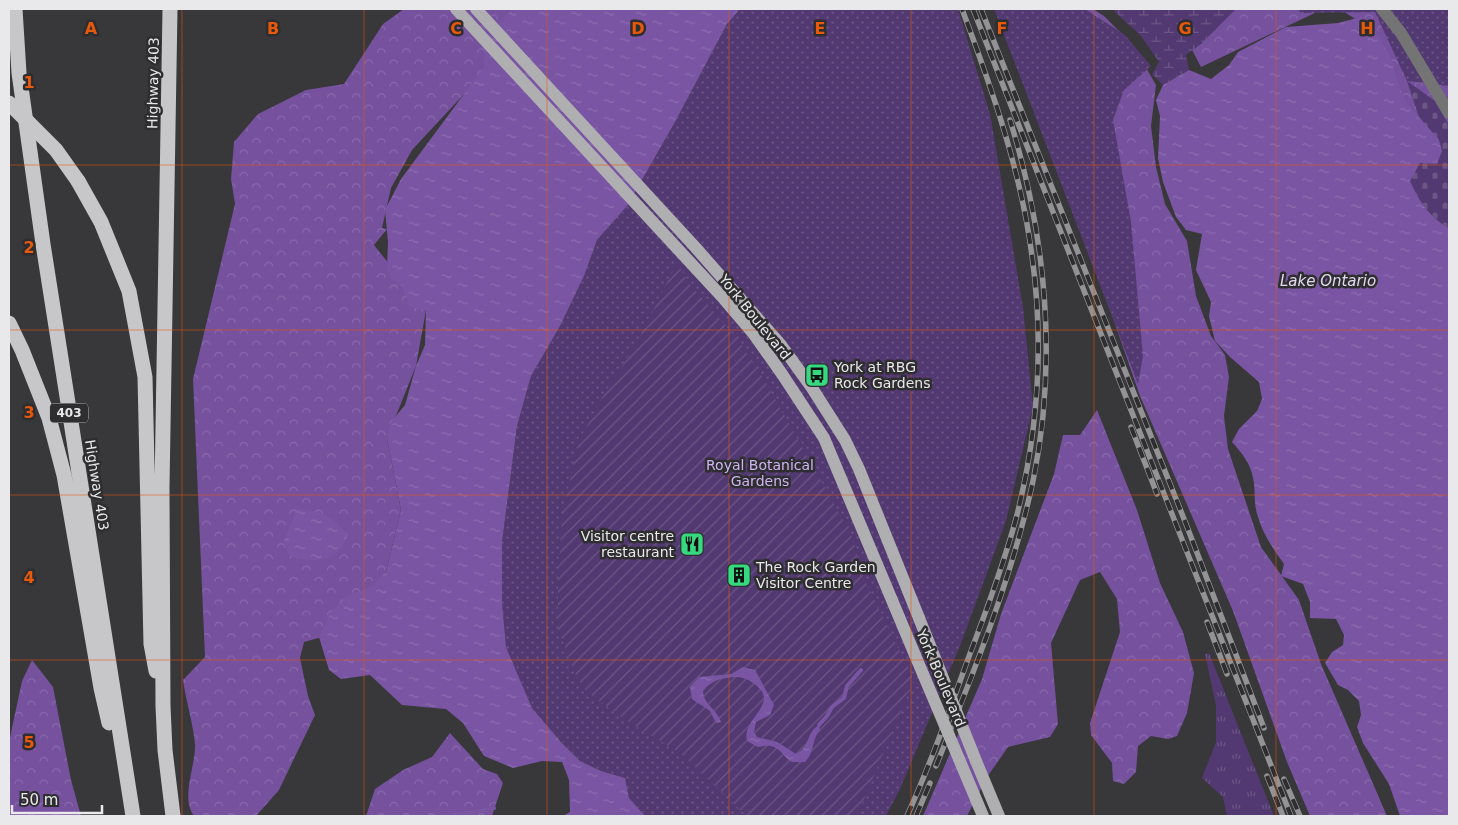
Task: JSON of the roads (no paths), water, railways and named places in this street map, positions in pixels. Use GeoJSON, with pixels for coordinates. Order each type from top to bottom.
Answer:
{"type":"FeatureCollection","features":[{"type":"Feature","properties":{"kind":"highway","name":"Highway 403"},"geometry":{"type":"LineString","coordinates":[[15,9],[19,73],[43,244],[132,816]]}},
{"type":"Feature","properties":{"kind":"highway","name":"Highway 403"},"geometry":{"type":"LineString","coordinates":[[170,9],[162,487],[163,706],[165,750],[173,816]]}},
{"type":"Feature","properties":{"kind":"highway"},"geometry":{"type":"LineString","coordinates":[[9,103],[56,150],[78,181],[101,222],[129,291],[145,377],[151,644],[163,706]]}},
{"type":"Feature","properties":{"kind":"highway"},"geometry":{"type":"LineString","coordinates":[[9,324],[22,350],[49,418],[64,476],[101,688],[132,816]]}},
{"type":"Feature","properties":{"kind":"main road","name":"York Boulevard"},"geometry":{"type":"LineString","coordinates":[[456,9],[753,333],[824,438],[983,816]]}},
{"type":"Feature","properties":{"kind":"main road","name":"York Boulevard"},"geometry":{"type":"LineString","coordinates":[[476,9],[696,248],[781,345],[812,388],[844,440],[859,469],[999,816]]}},
{"type":"Feature","properties":{"kind":"street"},"geometry":{"type":"LineString","coordinates":[[1382,9],[1401,33],[1449,113]]}},
{"type":"Feature","properties":{"kind":"water"},"geometry":{"type":"Polygon","coordinates":[[[512,9],[740,9],[727,24],[675,122],[627,206],[597,240],[584,276],[560,326],[531,376],[517,426],[502,542],[502,602],[506,647],[532,708],[580,761],[601,771],[625,778],[629,798],[645,816],[563,816],[570,812],[569,780],[562,762],[542,761],[513,768],[484,756],[463,723],[446,709],[402,705],[370,675],[341,679],[329,670],[319,637],[330,614],[347,596],[370,587],[386,572],[401,510],[387,438],[391,422],[405,405],[416,366],[425,345],[426,310],[410,307],[402,286],[392,280],[387,268],[388,242],[385,210],[401,179],[484,67],[485,41],[512,9]]]}},
{"type":"Feature","properties":{"kind":"water","name":"Lake Ontario"},"geometry":{"type":"Polygon","coordinates":[[[1361,17],[1374,30],[1391,58],[1397,81],[1406,102],[1439,140],[1442,151],[1437,164],[1420,163],[1410,181],[1425,208],[1449,228],[1449,816],[1400,816],[1389,784],[1363,743],[1357,727],[1361,715],[1359,701],[1348,690],[1338,685],[1325,663],[1332,652],[1343,645],[1344,635],[1336,619],[1310,618],[1310,602],[1303,584],[1281,576],[1284,564],[1269,541],[1256,512],[1252,473],[1248,463],[1232,442],[1239,429],[1257,411],[1262,399],[1259,382],[1215,341],[1209,316],[1211,302],[1196,270],[1202,234],[1186,230],[1176,217],[1163,182],[1158,158],[1160,116],[1156,100],[1163,85],[1189,70],[1211,79],[1229,65],[1238,52],[1286,27],[1338,23],[1361,17]]]}},
{"type":"Feature","properties":{"kind":"water"},"geometry":{"type":"Polygon","coordinates":[[[297,509],[314,511],[326,516],[348,535],[338,551],[332,556],[316,560],[299,559],[290,556],[283,543],[297,509]]]}},
{"type":"Feature","properties":{"kind":"water"},"geometry":{"type":"Polygon","coordinates":[[[743,667],[755,670],[774,705],[770,715],[756,722],[754,732],[757,737],[777,742],[796,754],[804,748],[812,732],[819,725],[820,730],[805,762],[792,762],[775,747],[758,747],[747,741],[750,725],[763,704],[764,697],[761,690],[750,681],[744,678],[731,677],[717,680],[705,688],[703,691],[705,700],[721,722],[716,723],[710,711],[692,699],[690,687],[699,677],[731,674],[743,667]]]}},
{"type":"Feature","properties":{"kind":"waterway"},"geometry":{"type":"LineString","coordinates":[[819,725],[832,707],[844,698],[847,686],[861,670]]}},
{"type":"Feature","properties":{"kind":"waterway"},"geometry":{"type":"LineString","coordinates":[[454,816],[494,808]]}},
{"type":"Feature","properties":{"kind":"railway"},"geometry":{"type":"LineString","coordinates":[[907,816],[939,738],[1006,552],[1017,515],[1030,451],[1037,386],[1038,321],[1036,288],[1021,193],[1004,131],[962,9]]}},
{"type":"Feature","properties":{"kind":"railway"},"geometry":{"type":"LineString","coordinates":[[973,9],[1291,816]]}},
{"type":"Feature","properties":{"kind":"railway"},"geometry":{"type":"LineString","coordinates":[[981,9],[1186,524],[1264,728]]}},
{"type":"Feature","properties":{"kind":"railway"},"geometry":{"type":"LineString","coordinates":[[936,766],[1003,590],[1033,481],[1041,436],[1046,345],[1040,254],[1032,208],[1010,120]]}},
{"type":"Feature","properties":{"kind":"railway"},"geometry":{"type":"LineString","coordinates":[[1131,427],[1157,494]]}},
{"type":"Feature","properties":{"kind":"railway"},"geometry":{"type":"LineString","coordinates":[[1207,622],[1227,674]]}},
{"type":"Feature","properties":{"kind":"railway"},"geometry":{"type":"LineString","coordinates":[[1267,776],[1283,816]]}},
{"type":"Feature","properties":{"kind":"railway"},"geometry":{"type":"LineString","coordinates":[[1284,779],[1300,816]]}},
{"type":"Feature","properties":{"kind":"railway"},"geometry":{"type":"LineString","coordinates":[[916,816],[930,783]]}},
{"type":"Feature","properties":{"kind":"place","name":"York at RBG Rock Gardens"},"geometry":{"type":"Point","coordinates":[817,375]}},
{"type":"Feature","properties":{"kind":"place","name":"Visitor centre restaurant"},"geometry":{"type":"Point","coordinates":[692,544]}},
{"type":"Feature","properties":{"kind":"place","name":"The Rock Garden Visitor Centre"},"geometry":{"type":"Point","coordinates":[739,575]}},
{"type":"Feature","properties":{"kind":"park label","name":"Royal Botanical Gardens"},"geometry":{"type":"Point","coordinates":[760,474]}}]}
